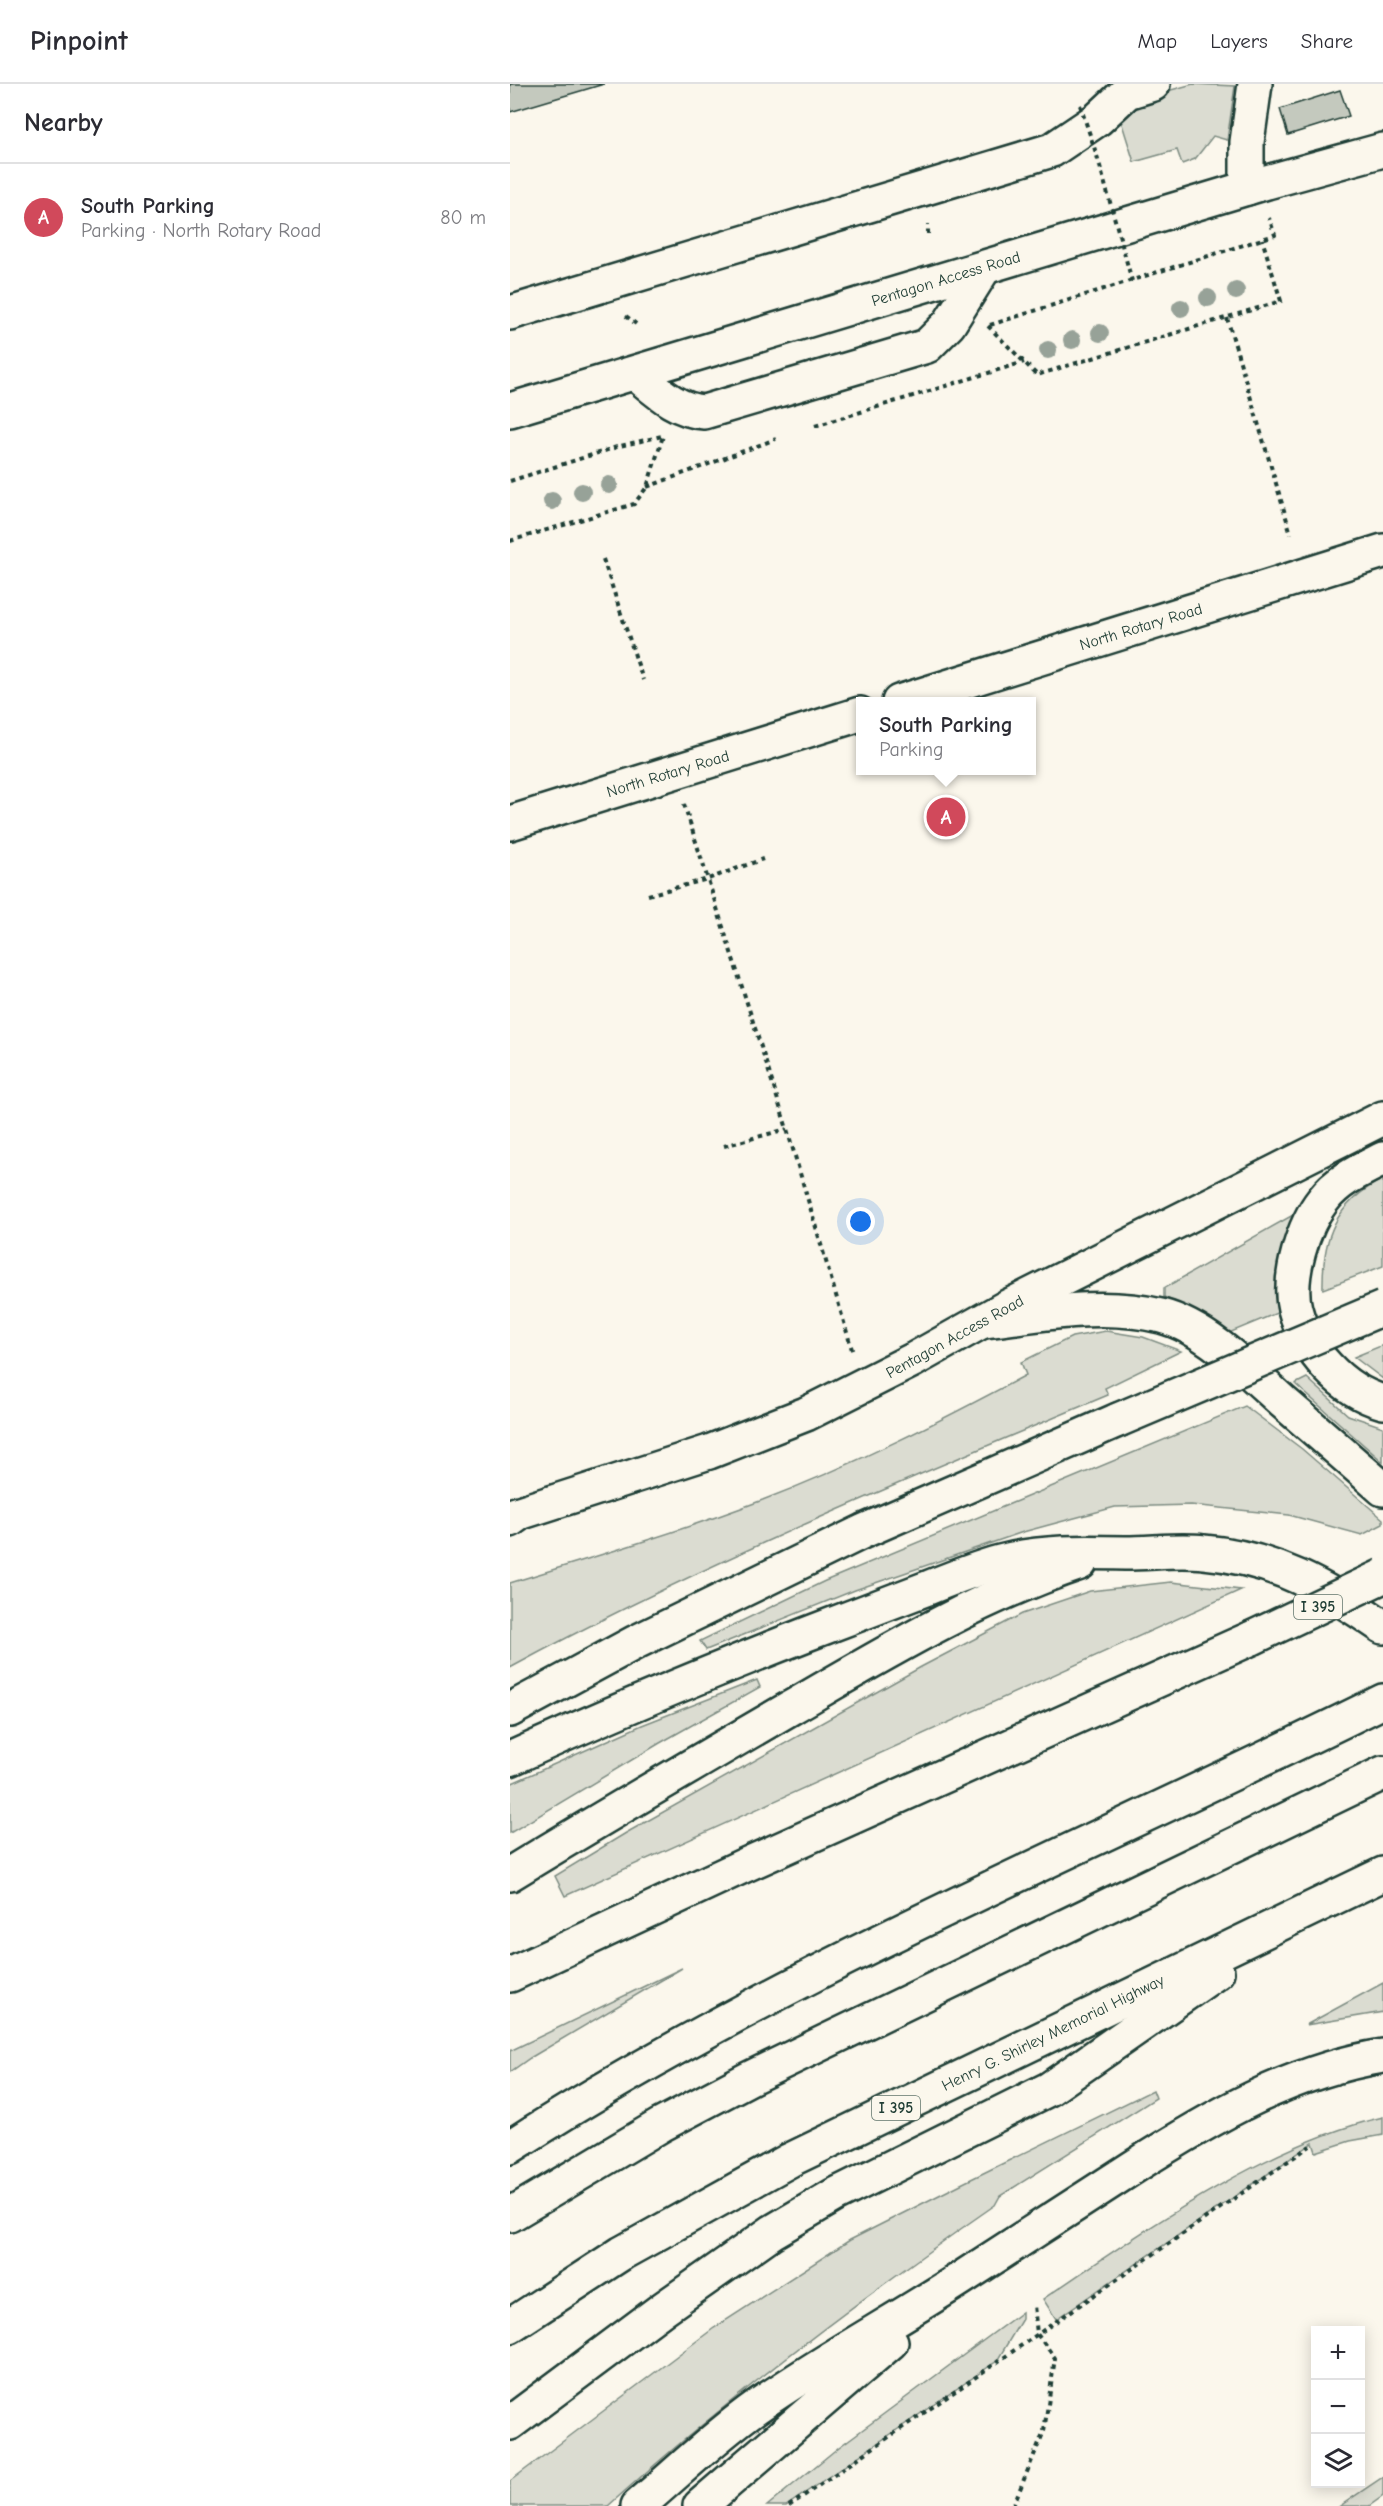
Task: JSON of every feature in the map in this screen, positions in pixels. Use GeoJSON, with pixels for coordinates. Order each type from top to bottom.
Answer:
{"type":"FeatureCollection","features":[{"type":"Feature","properties":{"kind":"main road"},"geometry":{"type":"LineString","coordinates":[[1255,84],[1246,142],[1257,199]]}},
{"type":"Feature","properties":{"kind":"main road"},"geometry":{"type":"LineString","coordinates":[[510,313],[1052,150],[1098,120],[1136,87]]}},
{"type":"Feature","properties":{"kind":"main road","name":"Pentagon Access Road"},"geometry":{"type":"LineString","coordinates":[[510,410],[984,267],[1257,199],[1383,150]]}},
{"type":"Feature","properties":{"kind":"main road"},"geometry":{"type":"LineString","coordinates":[[634,373],[675,404],[689,411],[704,412],[927,346],[949,324],[984,267]]}},
{"type":"Feature","properties":{"kind":"main road","name":"North Rotary Road"},"geometry":{"type":"LineString","coordinates":[[915,697],[1383,551]]}},
{"type":"Feature","properties":{"kind":"main road","name":"North Rotary Road"},"geometry":{"type":"LineString","coordinates":[[510,823],[856,716]]}},
{"type":"Feature","properties":{"kind":"main road","name":"Pentagon Access Road"},"geometry":{"type":"LineString","coordinates":[[512,1517],[710,1452],[806,1414],[884,1376],[1037,1292],[1383,1118]]}},
{"type":"Feature","properties":{"kind":"main road"},"geometry":{"type":"LineString","coordinates":[[1383,1159],[1341,1181],[1323,1200],[1308,1225],[1298,1253],[1294,1280],[1294,1307],[1303,1332],[1320,1359],[1355,1390],[1383,1402]]}},
{"type":"Feature","properties":{"kind":"main road"},"geometry":{"type":"LineString","coordinates":[[510,1710],[646,1637],[864,1530],[1383,1308]]}},
{"type":"Feature","properties":{"kind":"main road"},"geometry":{"type":"LineString","coordinates":[[984,1321],[1113,1309],[1163,1317],[1183,1325],[1240,1364],[1383,1489]]}},
{"type":"Feature","properties":{"kind":"main road"},"geometry":{"type":"LineString","coordinates":[[510,1759],[764,1651],[990,1565],[1030,1555],[1170,1550],[1206,1552],[1273,1566],[1329,1591],[1383,1627]]}},
{"type":"Feature","properties":{"kind":"main road"},"geometry":{"type":"LineString","coordinates":[[510,1874],[854,1671],[932,1629],[1014,1588],[1053,1572],[1086,1561],[1129,1553]]}},
{"type":"Feature","properties":{"kind":"main road","name":"I 395"},"geometry":{"type":"LineString","coordinates":[[510,1975],[743,1866],[1252,1638],[1383,1576]]}},
{"type":"Feature","properties":{"kind":"main road"},"geometry":{"type":"LineString","coordinates":[[510,2147],[640,2067],[724,2020],[893,1936],[1382,1701]]}},
{"type":"Feature","properties":{"kind":"main road"},"geometry":{"type":"LineString","coordinates":[[510,2215],[661,2125],[750,2078],[1383,1773]]}},
{"type":"Feature","properties":{"kind":"main road","name":"Henry G. Shirley Memorial Highway"},"geometry":{"type":"LineString","coordinates":[[510,2326],[622,2253],[790,2160],[1383,1874]]}},
{"type":"Feature","properties":{"kind":"main road"},"geometry":{"type":"LineString","coordinates":[[510,2423],[673,2301],[772,2232],[835,2195],[1049,2088],[1297,1916]]}},
{"type":"Feature","properties":{"kind":"main road"},"geometry":{"type":"LineString","coordinates":[[638,2506],[755,2408],[969,2274],[1026,2234],[1185,2134],[1244,2102],[1300,2077],[1351,2061],[1383,2055]]}},
{"type":"Feature","properties":{"kind":"main road"},"geometry":{"type":"LineString","coordinates":[[700,2506],[969,2274]]}},
{"type":"Feature","properties":{"kind":"path"},"geometry":{"type":"LineString","coordinates":[[1080,105],[1098,159],[1132,281]]}},
{"type":"Feature","properties":{"kind":"path"},"geometry":{"type":"LineString","coordinates":[[1019,317],[1275,235],[1257,199]]}},
{"type":"Feature","properties":{"kind":"path"},"geometry":{"type":"LineString","coordinates":[[987,326],[1037,375],[1281,301],[1262,239]]}},
{"type":"Feature","properties":{"kind":"path"},"geometry":{"type":"LineString","coordinates":[[1227,318],[1291,534]]}},
{"type":"Feature","properties":{"kind":"path"},"geometry":{"type":"LineString","coordinates":[[815,426],[1024,362]]}},
{"type":"Feature","properties":{"kind":"path"},"geometry":{"type":"LineString","coordinates":[[510,481],[620,446],[663,436],[647,487],[634,504],[510,541]]}},
{"type":"Feature","properties":{"kind":"path"},"geometry":{"type":"LineString","coordinates":[[647,487],[776,439]]}},
{"type":"Feature","properties":{"kind":"path"},"geometry":{"type":"LineString","coordinates":[[603,560],[643,680]]}},
{"type":"Feature","properties":{"kind":"path"},"geometry":{"type":"LineString","coordinates":[[681,795],[787,1129],[854,1357]]}},
{"type":"Feature","properties":{"kind":"path"},"geometry":{"type":"LineString","coordinates":[[648,895],[708,879],[763,859]]}},
{"type":"Feature","properties":{"kind":"path"},"geometry":{"type":"LineString","coordinates":[[724,1146],[787,1129]]}},
{"type":"Feature","properties":{"kind":"path"},"geometry":{"type":"LineString","coordinates":[[789,2506],[1310,2146]]}},
{"type":"Feature","properties":{"kind":"path"},"geometry":{"type":"LineString","coordinates":[[1013,2506],[1044,2431],[1055,2358],[1037,2334],[1034,2305]]}},
{"type":"Feature","properties":{"kind":"shaded area"},"geometry":{"type":"Polygon","coordinates":[[[1193,84],[1235,86],[1227,140],[1213,136],[1195,159],[1182,164],[1177,150],[1134,162],[1116,105],[1193,84]]]}},
{"type":"Feature","properties":{"kind":"shaded area"},"geometry":{"type":"Polygon","coordinates":[[[1383,1179],[1383,1266],[1323,1289],[1325,1254],[1335,1224],[1353,1199],[1383,1179]]]}},
{"type":"Feature","properties":{"kind":"shaded area"},"geometry":{"type":"Polygon","coordinates":[[[1293,1215],[1298,1223],[1284,1310],[1229,1333],[1199,1313],[1164,1297],[1164,1288],[1293,1215]]]}},
{"type":"Feature","properties":{"kind":"shaded area"},"geometry":{"type":"Polygon","coordinates":[[[1106,1331],[1143,1337],[1181,1351],[1105,1388],[1108,1395],[730,1558],[510,1668],[510,1583],[667,1534],[828,1473],[895,1442],[1026,1375],[1021,1362],[1072,1337],[1106,1331]]]}},
{"type":"Feature","properties":{"kind":"shaded area"},"geometry":{"type":"Polygon","coordinates":[[[1383,1345],[1383,1379],[1354,1357],[1383,1345]]]}},
{"type":"Feature","properties":{"kind":"shaded area"},"geometry":{"type":"Polygon","coordinates":[[[1307,1378],[1348,1415],[1383,1427],[1383,1462],[1295,1384],[1307,1378]]]}},
{"type":"Feature","properties":{"kind":"shaded area"},"geometry":{"type":"Polygon","coordinates":[[[1245,1406],[1302,1449],[1383,1519],[1383,1524],[1362,1535],[1289,1515],[1191,1505],[1115,1507],[1023,1532],[855,1590],[706,1650],[700,1641],[825,1581],[1245,1406]]]}},
{"type":"Feature","properties":{"kind":"shaded area"},"geometry":{"type":"Polygon","coordinates":[[[1171,1582],[1241,1590],[565,1896],[555,1876],[626,1833],[921,1667],[1022,1614],[1090,1591],[1171,1582]]]}},
{"type":"Feature","properties":{"kind":"shaded area"},"geometry":{"type":"Polygon","coordinates":[[[757,1680],[760,1687],[660,1743],[510,1833],[510,1784],[642,1725],[757,1680]]]}},
{"type":"Feature","properties":{"kind":"shaded area"},"geometry":{"type":"Polygon","coordinates":[[[682,1968],[530,2058],[510,2072],[510,2051],[682,1968]]]}},
{"type":"Feature","properties":{"kind":"shaded area"},"geometry":{"type":"Polygon","coordinates":[[[1383,1983],[1383,2012],[1306,2025],[1383,1983]]]}},
{"type":"Feature","properties":{"kind":"shaded area"},"geometry":{"type":"Polygon","coordinates":[[[1153,2090],[1156,2098],[1000,2196],[995,2205],[895,2276],[748,2387],[608,2506],[510,2506],[510,2481],[714,2328],[850,2240],[1153,2090]]]}},
{"type":"Feature","properties":{"kind":"shaded area"},"geometry":{"type":"Polygon","coordinates":[[[1383,2117],[1383,2135],[1350,2141],[1316,2152],[1313,2143],[1056,2319],[1043,2299],[1164,2219],[1250,2169],[1338,2130],[1383,2117]]]}},
{"type":"Feature","properties":{"kind":"shaded area"},"geometry":{"type":"Polygon","coordinates":[[[1022,2312],[1022,2319],[997,2361],[786,2506],[767,2506],[839,2447],[1022,2312]]]}},
{"type":"Feature","properties":{"kind":"shaded area"},"geometry":{"type":"Polygon","coordinates":[[[1383,2477],[1383,2496],[1369,2506],[1340,2506],[1383,2477]]]}},
{"type":"Feature","properties":{"kind":"building"},"geometry":{"type":"Polygon","coordinates":[[[510,84],[604,84],[510,112],[510,84]]]}},
{"type":"Feature","properties":{"kind":"building"},"geometry":{"type":"Polygon","coordinates":[[[1340,90],[1349,116],[1288,135],[1280,109],[1340,90]]]}},
{"type":"Feature","properties":{"kind":"place","name":"South Parking"},"geometry":{"type":"Point","coordinates":[946,817]}}]}
